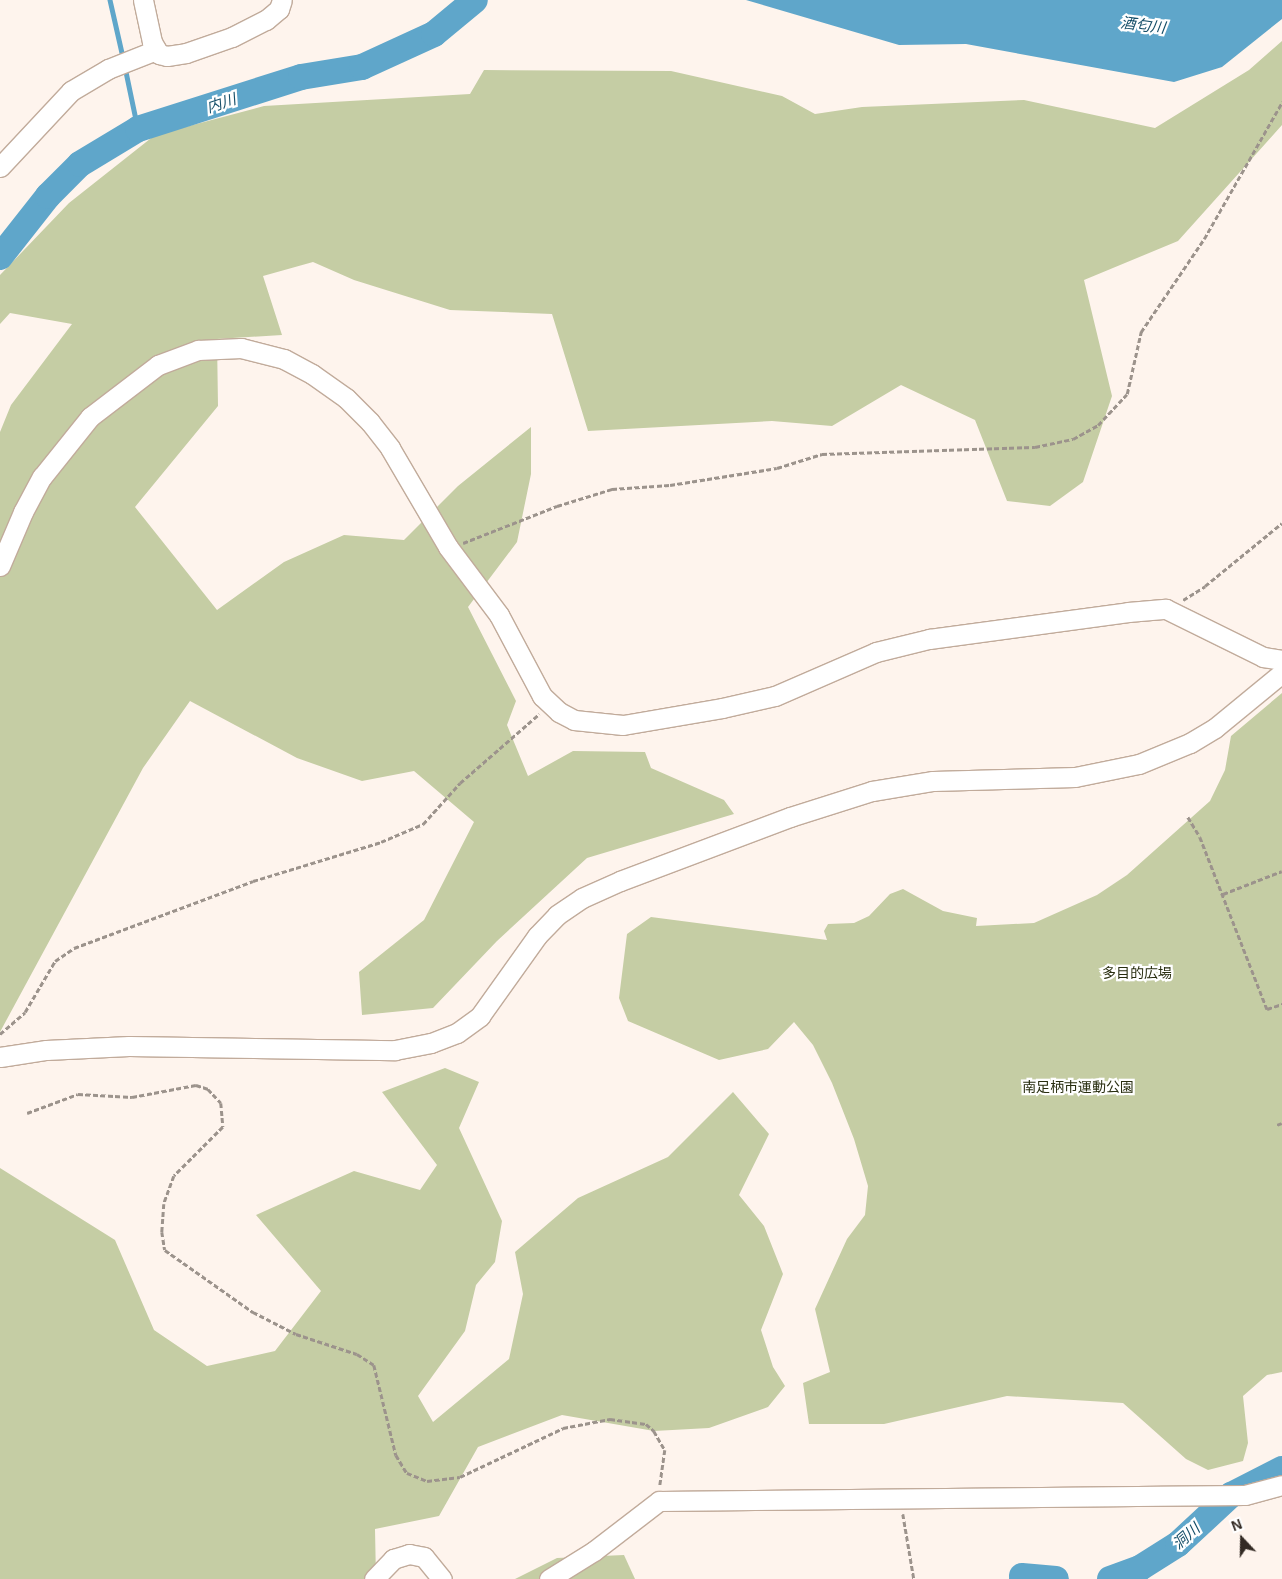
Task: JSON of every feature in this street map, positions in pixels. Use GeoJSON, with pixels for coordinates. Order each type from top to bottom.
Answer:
{"type":"FeatureCollection","features":[{"type":"Feature","properties":{"kind":"street"},"geometry":{"type":"LineString","coordinates":[[0,167],[71,91],[108,69],[150,53],[167,56],[186,53],[232,37],[266,20],[279,9],[282,0]]}},
{"type":"Feature","properties":{"kind":"street"},"geometry":{"type":"LineString","coordinates":[[144,2],[150,53]]}},
{"type":"Feature","properties":{"kind":"street"},"geometry":{"type":"LineString","coordinates":[[0,566],[23,512],[42,477],[90,417],[158,365],[198,350],[256,349],[284,359],[312,374],[346,398],[390,448],[448,547],[499,615],[534,684],[549,704],[574,720],[590,724],[623,724],[775,696],[876,652],[929,638],[987,629],[1166,609],[1257,654],[1282,660]]}},
{"type":"Feature","properties":{"kind":"street"},"geometry":{"type":"LineString","coordinates":[[0,1057],[46,1050],[129,1046],[395,1050],[431,1043],[457,1033],[480,1016],[537,936],[557,915],[582,898],[605,888],[790,817],[872,791],[933,781],[1075,777],[1139,764],[1190,743],[1215,728],[1282,673]]}},
{"type":"Feature","properties":{"kind":"street"},"geometry":{"type":"LineString","coordinates":[[549,1579],[594,1551],[659,1501],[1245,1495],[1282,1485]]}},
{"type":"Feature","properties":{"kind":"street"},"geometry":{"type":"LineString","coordinates":[[374,1579],[393,1559],[409,1554],[424,1557],[442,1579]]}},
{"type":"Feature","properties":{"kind":"path"},"geometry":{"type":"LineString","coordinates":[[448,547],[612,489],[670,485],[777,468],[822,454],[1035,447],[1073,439],[1098,426],[1127,394],[1140,332],[1204,238],[1282,102]]}},
{"type":"Feature","properties":{"kind":"path"},"geometry":{"type":"LineString","coordinates":[[1166,609],[1205,586],[1282,523]]}},
{"type":"Feature","properties":{"kind":"path"},"geometry":{"type":"LineString","coordinates":[[0,1034],[26,1012],[55,961],[74,948],[253,881],[381,842],[423,824],[460,783],[549,704]]}},
{"type":"Feature","properties":{"kind":"path"},"geometry":{"type":"LineString","coordinates":[[1188,817],[1198,832],[1267,1009],[1282,1004]]}},
{"type":"Feature","properties":{"kind":"path"},"geometry":{"type":"LineString","coordinates":[[1223,894],[1282,871]]}},
{"type":"Feature","properties":{"kind":"path"},"geometry":{"type":"LineString","coordinates":[[27,1113],[78,1094],[132,1097],[196,1085],[208,1089],[222,1103],[224,1126],[174,1176],[164,1204],[162,1232],[165,1250],[253,1312],[296,1334],[357,1354],[374,1365],[396,1455],[407,1473],[427,1481],[460,1477],[563,1428],[610,1419],[646,1424],[665,1450],[659,1501]]}},
{"type":"Feature","properties":{"kind":"path"},"geometry":{"type":"LineString","coordinates":[[1277,1125],[1282,1123]]}},
{"type":"Feature","properties":{"kind":"path"},"geometry":{"type":"LineString","coordinates":[[900,1498],[914,1579]]}},
{"type":"Feature","properties":{"kind":"green space"},"geometry":{"type":"Polygon","coordinates":[[[1282,41],[1282,125],[1178,241],[1084,280],[1112,396],[1083,482],[1050,506],[1007,501],[975,420],[901,385],[832,426],[772,421],[588,431],[552,314],[450,310],[354,280],[313,262],[263,276],[282,335],[217,339],[218,406],[135,507],[217,610],[284,562],[344,535],[404,540],[458,486],[531,427],[531,474],[517,542],[468,607],[516,701],[507,725],[528,776],[573,751],[645,752],[651,768],[724,800],[734,814],[587,858],[497,941],[433,1008],[362,1015],[359,972],[424,920],[474,822],[414,771],[362,781],[297,758],[190,701],[143,768],[0,1032],[0,432],[11,405],[72,324],[10,313],[0,324],[0,275],[69,203],[155,135],[264,106],[470,94],[484,70],[671,71],[782,96],[815,114],[862,107],[1024,100],[1155,128],[1249,70],[1282,41]]]}},
{"type":"Feature","properties":{"kind":"green space"},"geometry":{"type":"Polygon","coordinates":[[[1282,693],[1282,1372],[1267,1375],[1243,1396],[1248,1443],[1243,1461],[1208,1470],[1186,1459],[1123,1403],[1007,1396],[884,1424],[809,1424],[803,1383],[830,1372],[815,1309],[847,1239],[865,1215],[868,1186],[854,1139],[832,1083],[813,1045],[794,1022],[768,1049],[719,1060],[628,1021],[619,998],[627,934],[651,917],[827,940],[824,931],[828,924],[854,923],[869,916],[890,894],[903,889],[943,911],[977,918],[976,926],[1034,923],[1097,895],[1127,875],[1210,801],[1225,770],[1231,736],[1282,693]]]}},
{"type":"Feature","properties":{"kind":"green space"},"geometry":{"type":"Polygon","coordinates":[[[445,1068],[479,1082],[459,1128],[502,1221],[495,1262],[476,1285],[465,1331],[418,1396],[433,1422],[509,1359],[523,1294],[515,1252],[578,1198],[668,1157],[733,1092],[769,1134],[739,1195],[764,1226],[783,1274],[761,1330],[773,1367],[785,1386],[768,1407],[709,1428],[654,1431],[562,1415],[478,1447],[439,1516],[375,1529],[376,1579],[0,1579],[0,1168],[115,1240],[154,1330],[207,1366],[275,1351],[321,1291],[256,1215],[354,1171],[420,1190],[437,1165],[382,1092],[445,1068]]]}},
{"type":"Feature","properties":{"kind":"green space"},"geometry":{"type":"Polygon","coordinates":[[[624,1555],[635,1579],[515,1579],[557,1558],[624,1555]]]}},
{"type":"Feature","properties":{"kind":"water","name":"酒匂川"},"geometry":{"type":"Polygon","coordinates":[[[746,0],[1282,0],[1282,19],[1222,67],[1174,82],[966,44],[899,45],[746,0]]]}},
{"type":"Feature","properties":{"kind":"waterway"},"geometry":{"type":"LineString","coordinates":[[110,0],[123,57]]}},
{"type":"Feature","properties":{"kind":"waterway","name":"内川"},"geometry":{"type":"LineString","coordinates":[[0,257],[48,196],[80,164],[138,129],[301,77],[362,67],[434,34],[475,0]]}},
{"type":"Feature","properties":{"kind":"waterway"},"geometry":{"type":"LineString","coordinates":[[125,67],[138,129]]}},
{"type":"Feature","properties":{"kind":"waterway","name":"洞川"},"geometry":{"type":"LineString","coordinates":[[1110,1579],[1140,1568],[1178,1544],[1231,1495],[1282,1469]]}},
{"type":"Feature","properties":{"kind":"waterway","name":"洞川"},"geometry":{"type":"LineString","coordinates":[[1011,1579],[1022,1576]]}},
{"type":"Feature","properties":{"kind":"waterway","name":"洞川"},"geometry":{"type":"LineString","coordinates":[[1022,1576],[1056,1579]]}},
{"type":"Feature","properties":{"kind":"park label","name":"多目的広場"},"geometry":{"type":"Point","coordinates":[1137,973]}},
{"type":"Feature","properties":{"kind":"park label","name":"南足柄市運動公園"},"geometry":{"type":"Point","coordinates":[1078,1087]}}]}
